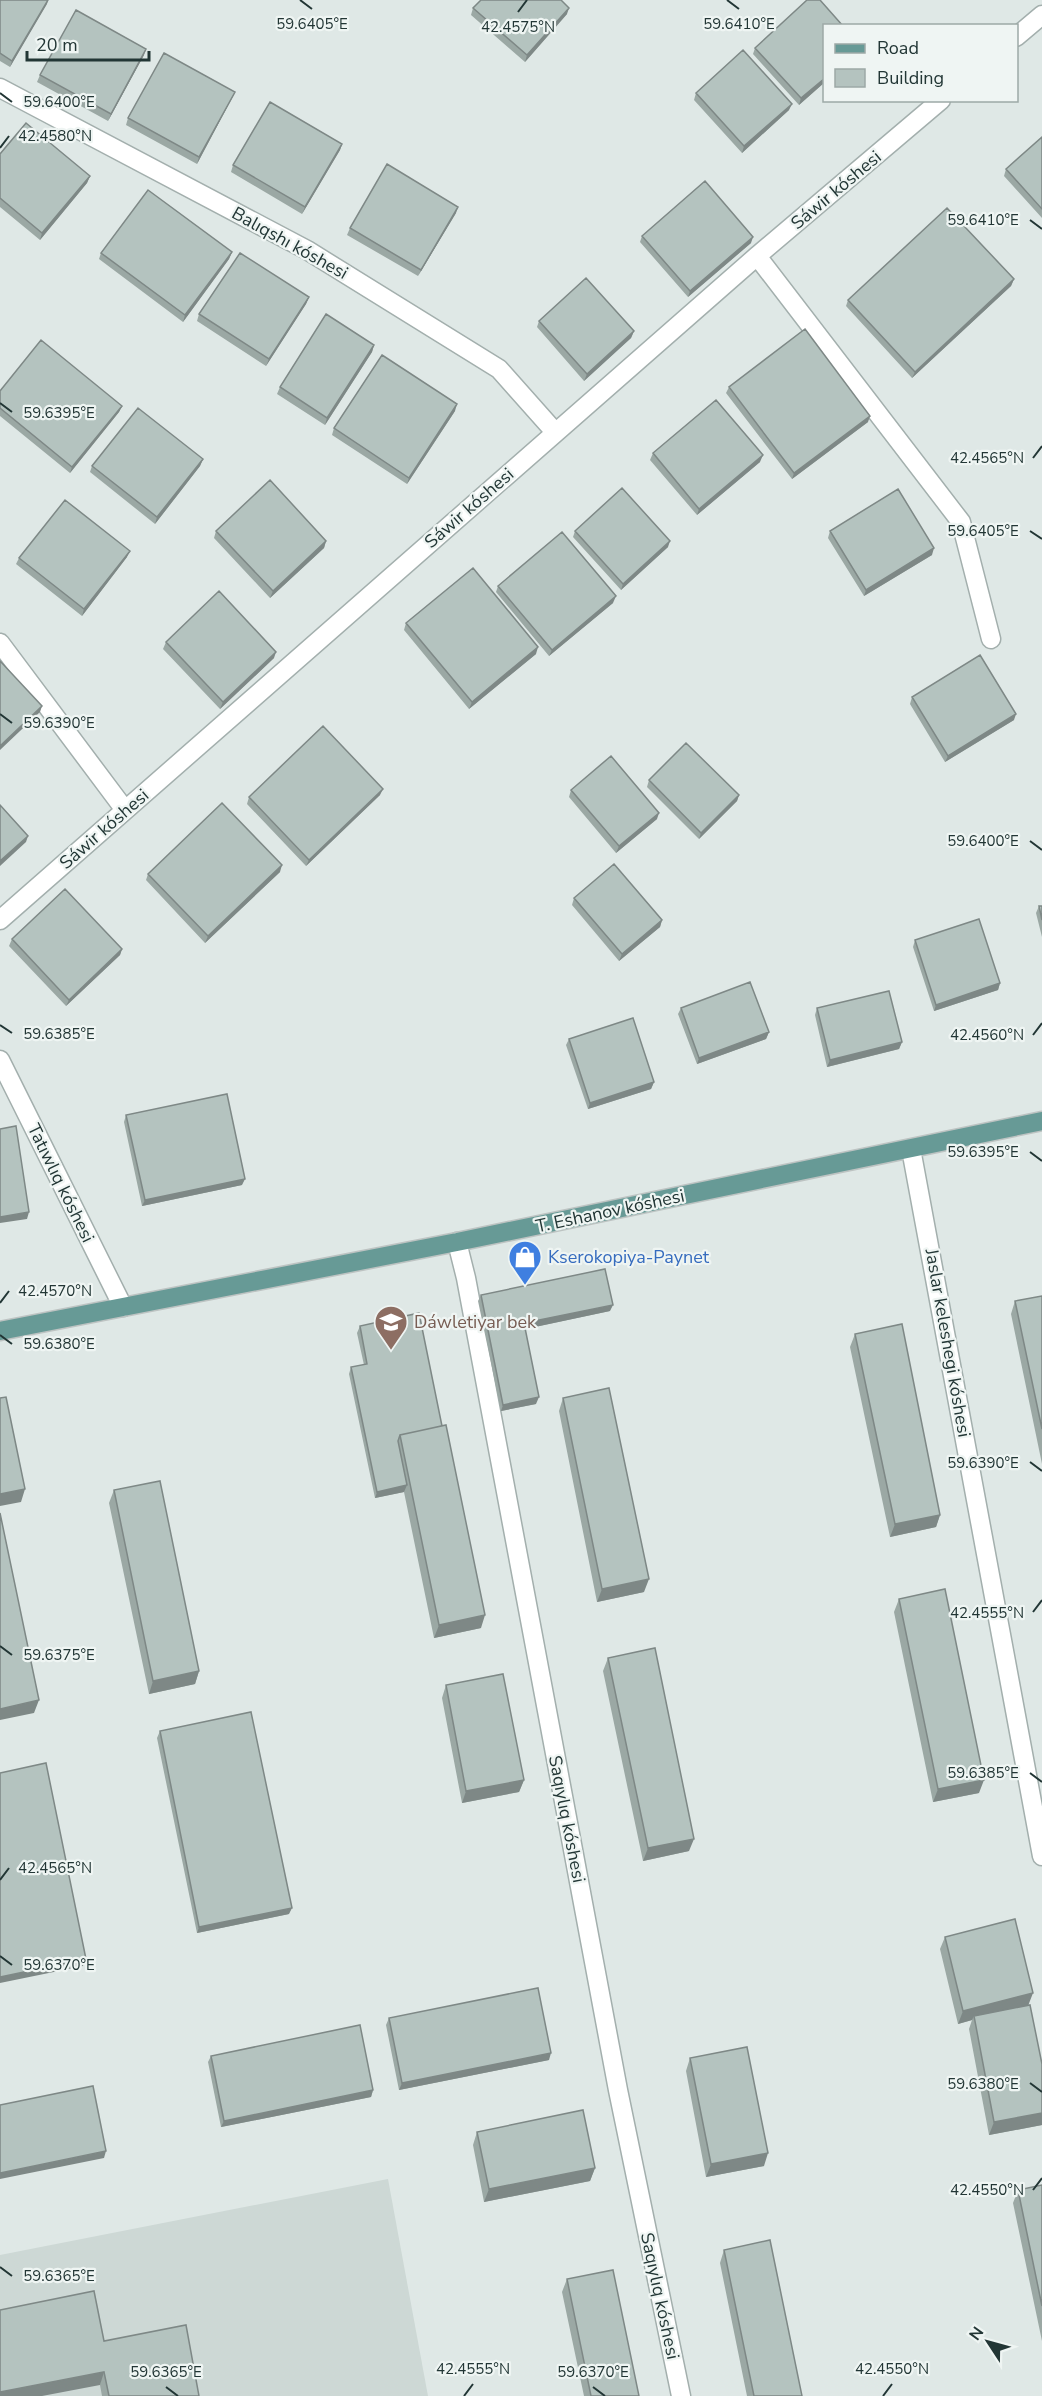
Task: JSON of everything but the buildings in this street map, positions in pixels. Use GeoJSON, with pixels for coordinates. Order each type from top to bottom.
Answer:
{"type":"FeatureCollection","features":[{"type":"Feature","properties":{"kind":"main road","name":"T. Eshanov kóshesi"},"geometry":{"type":"LineString","coordinates":[[0,1331],[457,1242],[1042,1120]]}},
{"type":"Feature","properties":{"kind":"street"},"geometry":{"type":"LineString","coordinates":[[1018,36],[1042,15]]}},
{"type":"Feature","properties":{"kind":"street","name":"Balıqshı kóshesi"},"geometry":{"type":"LineString","coordinates":[[0,88],[317,256],[499,369],[555,432]]}},
{"type":"Feature","properties":{"kind":"street","name":"Sáwir kóshesi"},"geometry":{"type":"LineString","coordinates":[[0,920],[555,432],[939,102]]}},
{"type":"Feature","properties":{"kind":"street"},"geometry":{"type":"LineString","coordinates":[[757,256],[961,522],[991,639]]}},
{"type":"Feature","properties":{"kind":"street"},"geometry":{"type":"LineString","coordinates":[[0,643],[125,810]]}},
{"type":"Feature","properties":{"kind":"street","name":"Tatıwlıq kóshesi"},"geometry":{"type":"LineString","coordinates":[[0,1060],[123,1307]]}},
{"type":"Feature","properties":{"kind":"street","name":"Jaslar keleshegi kóshesi"},"geometry":{"type":"LineString","coordinates":[[911,1149],[1042,1856]]}},
{"type":"Feature","properties":{"kind":"street","name":"Saqıylıq kóshesi"},"geometry":{"type":"LineString","coordinates":[[457,1242],[466,1278],[618,2090],[681,2396]]}},
{"type":"Feature","properties":{"kind":"shaded area"},"geometry":{"type":"Polygon","coordinates":[[[388,2179],[428,2396],[0,2396],[0,2255],[388,2179]]]}},
{"type":"Feature","properties":{"kind":"place","name":"Kserokopiya-Paynet"},"geometry":{"type":"Point","coordinates":[525,1286]}},
{"type":"Feature","properties":{"kind":"place","name":"Dáwletiyar bek"},"geometry":{"type":"Point","coordinates":[391,1351]}}]}
